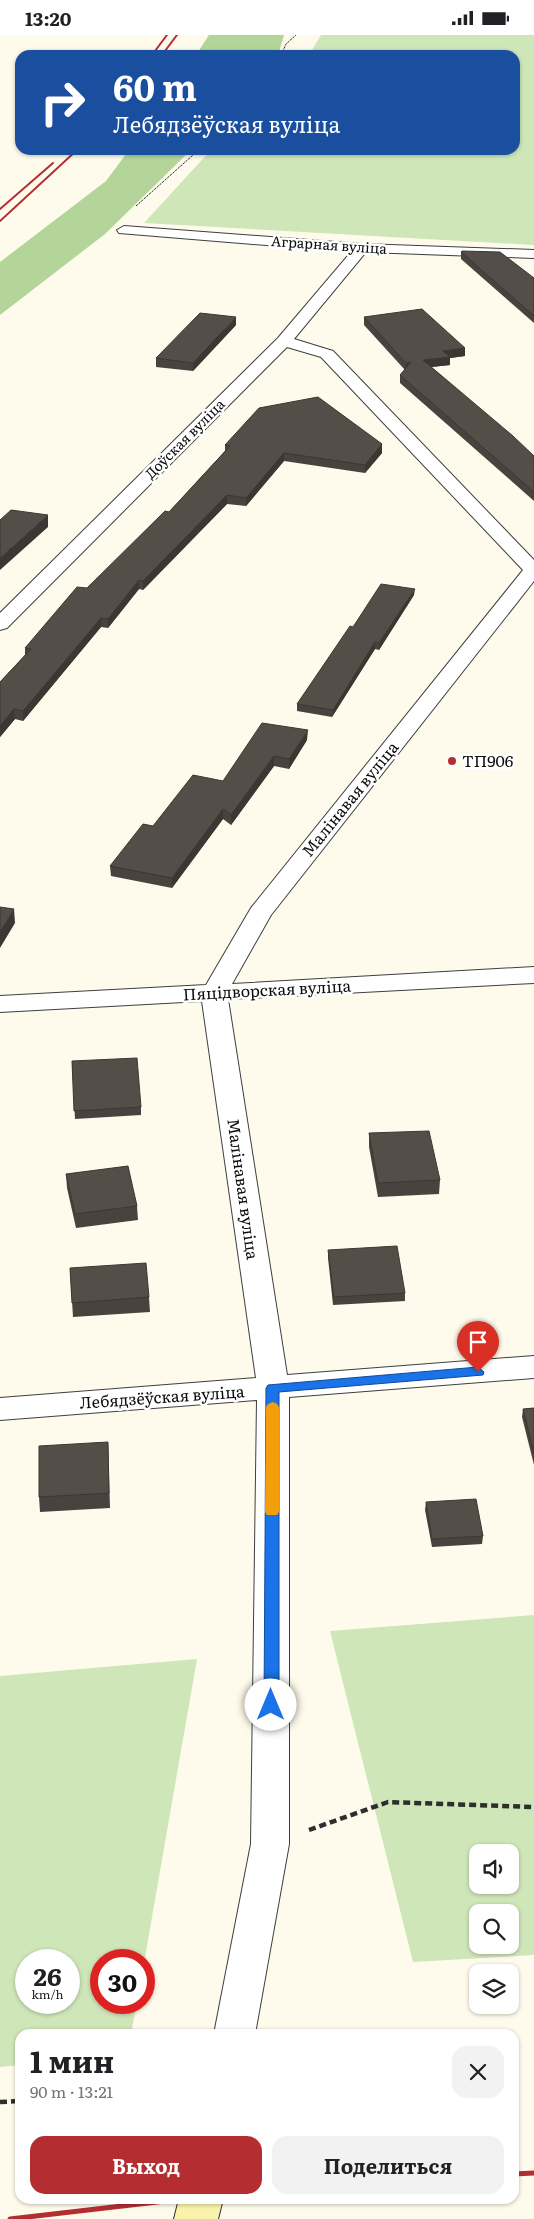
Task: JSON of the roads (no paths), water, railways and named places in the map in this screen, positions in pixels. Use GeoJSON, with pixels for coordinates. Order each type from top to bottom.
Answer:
{"type":"FeatureCollection","features":[{"type":"Feature","properties":{"kind":"street","name":"Аграрная вуліца"},"geometry":{"type":"LineString","coordinates":[[124,230],[362,248],[534,254]]}},
{"type":"Feature","properties":{"kind":"street","name":"Доўская вуліца"},"geometry":{"type":"LineString","coordinates":[[0,624],[284,341],[362,248]]}},
{"type":"Feature","properties":{"kind":"street","name":"Малінавая вуліца"},"geometry":{"type":"LineString","coordinates":[[235,2029],[270,1844],[273,1388],[214,993],[260,913],[533,570],[327,354],[284,341]]}},
{"type":"Feature","properties":{"kind":"street","name":"Пяцідворская вуліца"},"geometry":{"type":"LineString","coordinates":[[0,1004],[534,975]]}},
{"type":"Feature","properties":{"kind":"street","name":"Лебядзёўская вуліца"},"geometry":{"type":"LineString","coordinates":[[0,1409],[534,1367]]}},
{"type":"Feature","properties":{"kind":"street"},"geometry":{"type":"LineString","coordinates":[[196,2219],[200,2204]]}},
{"type":"Feature","properties":{"kind":"railway"},"geometry":{"type":"LineString","coordinates":[[156,50],[167,35]]}},
{"type":"Feature","properties":{"kind":"railway"},"geometry":{"type":"LineString","coordinates":[[166,50],[177,35]]}},
{"type":"Feature","properties":{"kind":"railway"},"geometry":{"type":"LineString","coordinates":[[0,221],[72,155]]}},
{"type":"Feature","properties":{"kind":"railway"},"geometry":{"type":"LineString","coordinates":[[0,209],[53,163]]}},
{"type":"Feature","properties":{"kind":"railway"},"geometry":{"type":"LineString","coordinates":[[519,2174],[534,2173]]}},
{"type":"Feature","properties":{"kind":"railway"},"geometry":{"type":"LineString","coordinates":[[10,2219],[140,2204]]}},
{"type":"Feature","properties":{"kind":"place","name":"ТП906"},"geometry":{"type":"Point","coordinates":[452,761]}}]}
